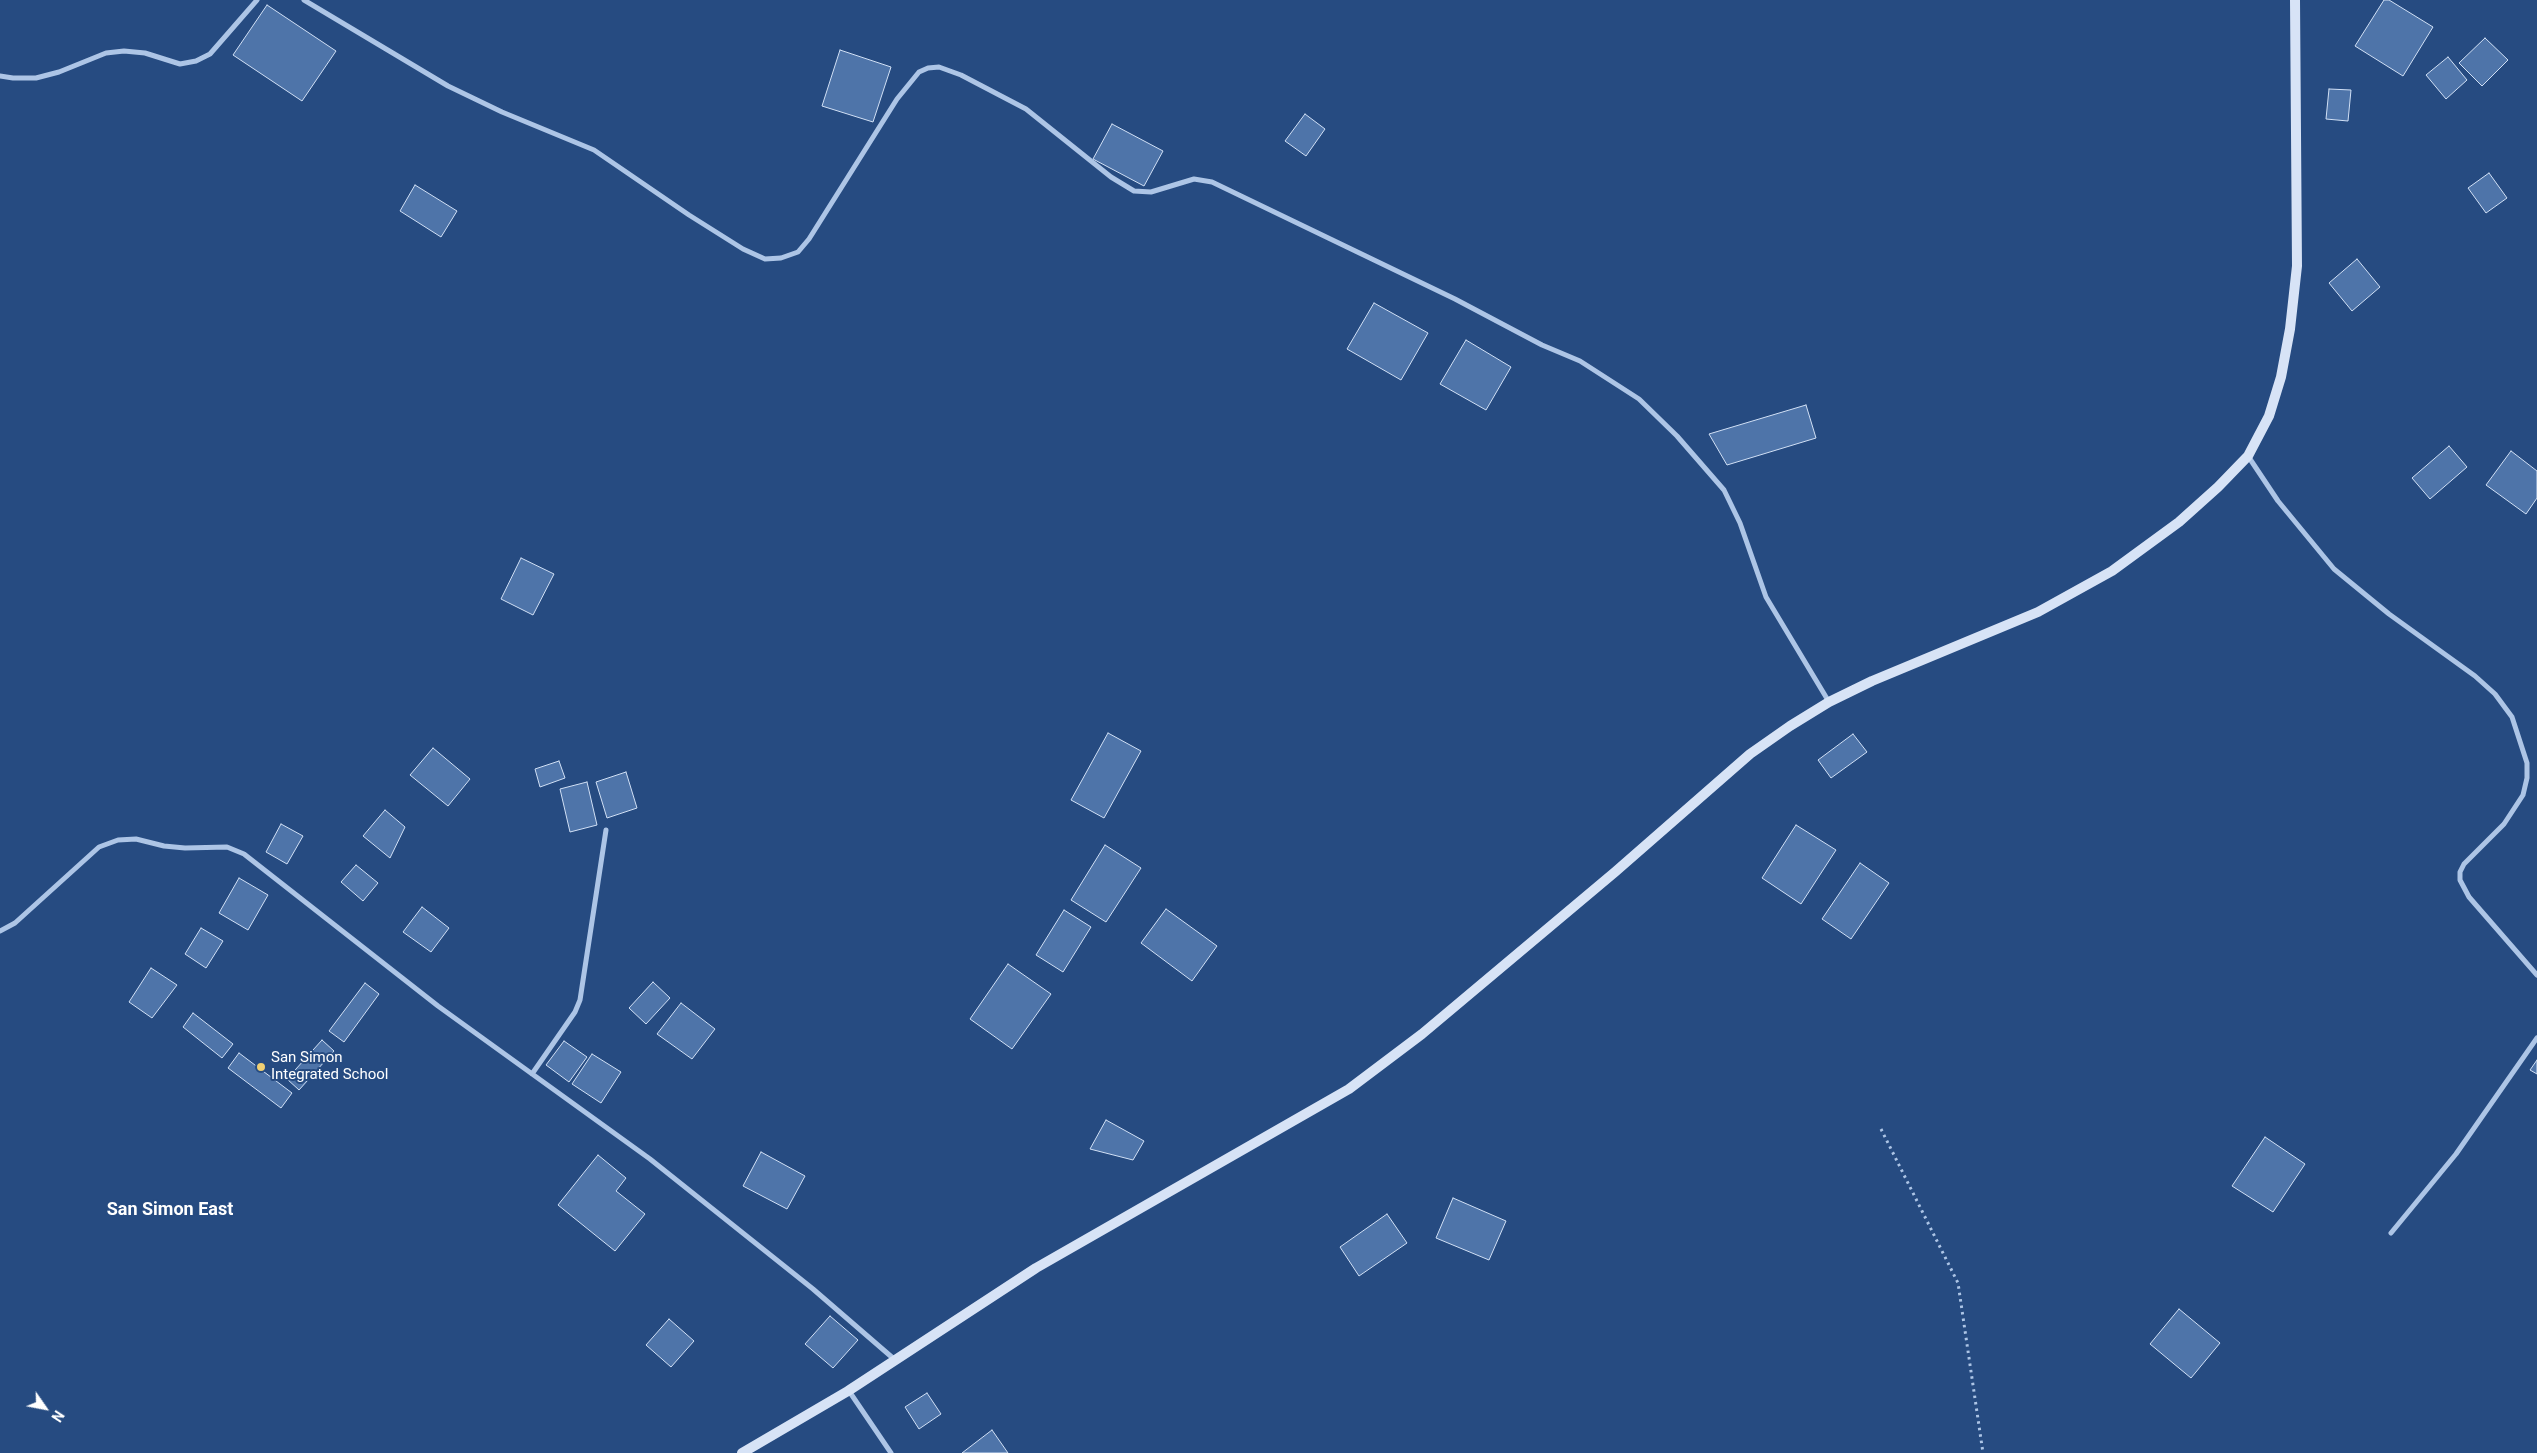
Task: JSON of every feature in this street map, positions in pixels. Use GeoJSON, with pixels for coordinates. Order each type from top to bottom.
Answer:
{"type":"FeatureCollection","features":[{"type":"Feature","properties":{"kind":"main road"},"geometry":{"type":"LineString","coordinates":[[742,1453],[848,1391],[894,1359],[1036,1268],[1349,1089],[1430,1028],[1615,872],[1750,754],[1829,702],[1872,681],[2038,612],[2112,571],[2179,522],[2248,456],[2269,416],[2281,377],[2290,329],[2296,266],[2295,0]]}},
{"type":"Feature","properties":{"kind":"street"},"geometry":{"type":"LineString","coordinates":[[0,76],[36,78],[59,72],[106,53],[124,51],[145,53],[180,64],[196,61],[210,54],[257,0]]}},
{"type":"Feature","properties":{"kind":"street"},"geometry":{"type":"LineString","coordinates":[[304,0],[448,86],[502,112],[569,138],[594,150],[674,206],[743,249],[765,259],[781,258],[798,252],[809,239],[897,99],[919,72],[928,68],[940,67],[961,75],[1026,109],[1111,177],[1134,191],[1151,192],[1194,179],[1212,182],[1580,361],[1639,399],[1677,436],[1724,490],[1740,523],[1766,597],[1829,702]]}},
{"type":"Feature","properties":{"kind":"street"},"geometry":{"type":"LineString","coordinates":[[2248,456],[2278,501],[2334,568],[2389,614],[2475,676],[2495,694],[2512,716],[2528,763],[2523,795],[2504,824],[2464,864],[2460,872],[2460,880],[2469,897],[2537,975]]}},
{"type":"Feature","properties":{"kind":"street"},"geometry":{"type":"LineString","coordinates":[[532,1074],[575,1012],[580,1000],[606,830]]}},
{"type":"Feature","properties":{"kind":"street"},"geometry":{"type":"LineString","coordinates":[[0,931],[14,923],[99,847],[118,840],[136,839],[164,846],[185,848],[227,847],[244,854],[431,1000],[686,1187],[813,1289],[894,1359]]}},
{"type":"Feature","properties":{"kind":"street"},"geometry":{"type":"LineString","coordinates":[[2391,1233],[2456,1154],[2537,1038]]}},
{"type":"Feature","properties":{"kind":"street"},"geometry":{"type":"LineString","coordinates":[[848,1391],[891,1453]]}},
{"type":"Feature","properties":{"kind":"path"},"geometry":{"type":"LineString","coordinates":[[1881,1129],[1958,1283],[1983,1453]]}},
{"type":"Feature","properties":{"kind":"building"},"geometry":{"type":"Polygon","coordinates":[[[2384,0],[2389,0],[2433,27],[2403,76],[2355,46],[2384,0]]]}},
{"type":"Feature","properties":{"kind":"building"},"geometry":{"type":"Polygon","coordinates":[[[267,5],[336,51],[302,101],[233,55],[267,5]]]}},
{"type":"Feature","properties":{"kind":"building"},"geometry":{"type":"Polygon","coordinates":[[[2485,38],[2508,60],[2482,86],[2459,63],[2485,38]]]}},
{"type":"Feature","properties":{"kind":"building"},"geometry":{"type":"Polygon","coordinates":[[[840,50],[891,67],[873,122],[822,106],[840,50]]]}},
{"type":"Feature","properties":{"kind":"building"},"geometry":{"type":"Polygon","coordinates":[[[2448,57],[2467,80],[2446,99],[2426,75],[2448,57]]]}},
{"type":"Feature","properties":{"kind":"building"},"geometry":{"type":"Polygon","coordinates":[[[2329,89],[2351,90],[2348,121],[2326,119],[2329,89]]]}},
{"type":"Feature","properties":{"kind":"building"},"geometry":{"type":"Polygon","coordinates":[[[1305,114],[1325,129],[1306,156],[1285,141],[1305,114]]]}},
{"type":"Feature","properties":{"kind":"building"},"geometry":{"type":"Polygon","coordinates":[[[1112,124],[1163,151],[1144,186],[1093,159],[1112,124]]]}},
{"type":"Feature","properties":{"kind":"building"},"geometry":{"type":"Polygon","coordinates":[[[2489,173],[2507,198],[2486,213],[2468,188],[2489,173]]]}},
{"type":"Feature","properties":{"kind":"building"},"geometry":{"type":"Polygon","coordinates":[[[415,185],[457,211],[441,237],[400,211],[415,185]]]}},
{"type":"Feature","properties":{"kind":"building"},"geometry":{"type":"Polygon","coordinates":[[[2357,259],[2380,287],[2352,311],[2329,283],[2357,259]]]}},
{"type":"Feature","properties":{"kind":"building"},"geometry":{"type":"Polygon","coordinates":[[[1374,303],[1428,333],[1401,380],[1347,349],[1374,303]]]}},
{"type":"Feature","properties":{"kind":"building"},"geometry":{"type":"Polygon","coordinates":[[[1466,340],[1511,367],[1486,410],[1440,384],[1466,340]]]}},
{"type":"Feature","properties":{"kind":"building"},"geometry":{"type":"Polygon","coordinates":[[[1806,405],[1816,438],[1727,465],[1709,434],[1806,405]]]}},
{"type":"Feature","properties":{"kind":"building"},"geometry":{"type":"Polygon","coordinates":[[[2449,446],[2467,467],[2430,499],[2412,478],[2449,446]]]}},
{"type":"Feature","properties":{"kind":"building"},"geometry":{"type":"Polygon","coordinates":[[[2511,451],[2537,471],[2537,498],[2526,514],[2486,485],[2511,451]]]}},
{"type":"Feature","properties":{"kind":"building"},"geometry":{"type":"Polygon","coordinates":[[[521,558],[554,574],[533,615],[501,599],[521,558]]]}},
{"type":"Feature","properties":{"kind":"building"},"geometry":{"type":"Polygon","coordinates":[[[1108,733],[1141,751],[1104,818],[1071,800],[1108,733]]]}},
{"type":"Feature","properties":{"kind":"building"},"geometry":{"type":"Polygon","coordinates":[[[1853,734],[1867,752],[1831,778],[1818,760],[1853,734]]]}},
{"type":"Feature","properties":{"kind":"building"},"geometry":{"type":"Polygon","coordinates":[[[433,748],[470,779],[448,806],[410,775],[433,748]]]}},
{"type":"Feature","properties":{"kind":"building"},"geometry":{"type":"Polygon","coordinates":[[[559,761],[565,778],[540,787],[535,769],[559,761]]]}},
{"type":"Feature","properties":{"kind":"building"},"geometry":{"type":"Polygon","coordinates":[[[626,772],[637,808],[607,818],[596,782],[626,772]]]}},
{"type":"Feature","properties":{"kind":"building"},"geometry":{"type":"Polygon","coordinates":[[[587,782],[597,825],[570,832],[560,789],[587,782]]]}},
{"type":"Feature","properties":{"kind":"building"},"geometry":{"type":"Polygon","coordinates":[[[385,810],[405,827],[390,858],[363,836],[385,810]]]}},
{"type":"Feature","properties":{"kind":"building"},"geometry":{"type":"Polygon","coordinates":[[[281,824],[303,836],[287,864],[266,852],[281,824]]]}},
{"type":"Feature","properties":{"kind":"building"},"geometry":{"type":"Polygon","coordinates":[[[1796,825],[1836,850],[1801,904],[1762,878],[1796,825]]]}},
{"type":"Feature","properties":{"kind":"building"},"geometry":{"type":"Polygon","coordinates":[[[1105,845],[1141,868],[1106,922],[1071,900],[1105,845]]]}},
{"type":"Feature","properties":{"kind":"building"},"geometry":{"type":"Polygon","coordinates":[[[1860,863],[1889,883],[1851,939],[1822,919],[1860,863]]]}},
{"type":"Feature","properties":{"kind":"building"},"geometry":{"type":"Polygon","coordinates":[[[356,865],[378,883],[363,901],[341,882],[356,865]]]}},
{"type":"Feature","properties":{"kind":"building"},"geometry":{"type":"Polygon","coordinates":[[[239,878],[268,895],[248,930],[219,913],[239,878]]]}},
{"type":"Feature","properties":{"kind":"building"},"geometry":{"type":"Polygon","coordinates":[[[422,907],[449,928],[431,952],[403,932],[422,907]]]}},
{"type":"Feature","properties":{"kind":"building"},"geometry":{"type":"Polygon","coordinates":[[[1166,909],[1217,946],[1192,981],[1141,943],[1166,909]]]}},
{"type":"Feature","properties":{"kind":"building"},"geometry":{"type":"Polygon","coordinates":[[[1064,910],[1091,927],[1063,972],[1036,955],[1064,910]]]}},
{"type":"Feature","properties":{"kind":"building"},"geometry":{"type":"Polygon","coordinates":[[[201,928],[223,941],[206,968],[185,954],[201,928]]]}},
{"type":"Feature","properties":{"kind":"building"},"geometry":{"type":"Polygon","coordinates":[[[1008,964],[1051,994],[1012,1049],[970,1019],[1008,964]]]}},
{"type":"Feature","properties":{"kind":"building"},"geometry":{"type":"Polygon","coordinates":[[[151,968],[177,985],[152,1018],[129,1002],[151,968]]]}},
{"type":"Feature","properties":{"kind":"building"},"geometry":{"type":"Polygon","coordinates":[[[653,982],[670,998],[646,1024],[629,1008],[653,982]]]}},
{"type":"Feature","properties":{"kind":"building"},"geometry":{"type":"Polygon","coordinates":[[[365,983],[379,994],[344,1042],[329,1031],[365,983]]]}},
{"type":"Feature","properties":{"kind":"building"},"geometry":{"type":"Polygon","coordinates":[[[681,1003],[715,1029],[692,1059],[657,1034],[681,1003]]]}},
{"type":"Feature","properties":{"kind":"building"},"geometry":{"type":"Polygon","coordinates":[[[193,1013],[233,1044],[222,1058],[183,1027],[193,1013]]]}},
{"type":"Feature","properties":{"kind":"building"},"geometry":{"type":"Polygon","coordinates":[[[322,1040],[334,1051],[299,1090],[287,1079],[322,1040]]]}},
{"type":"Feature","properties":{"kind":"building"},"geometry":{"type":"Polygon","coordinates":[[[564,1041],[587,1057],[569,1082],[546,1065],[564,1041]]]}},
{"type":"Feature","properties":{"kind":"building"},"geometry":{"type":"Polygon","coordinates":[[[239,1053],[292,1093],[281,1108],[228,1068],[239,1053]]]}},
{"type":"Feature","properties":{"kind":"building"},"geometry":{"type":"Polygon","coordinates":[[[592,1054],[621,1072],[601,1103],[572,1084],[592,1054]]]}},
{"type":"Feature","properties":{"kind":"building"},"geometry":{"type":"Polygon","coordinates":[[[2537,1060],[2537,1074],[2530,1070],[2537,1060]]]}},
{"type":"Feature","properties":{"kind":"building"},"geometry":{"type":"Polygon","coordinates":[[[1106,1120],[1144,1141],[1133,1160],[1090,1149],[1106,1120]]]}},
{"type":"Feature","properties":{"kind":"building"},"geometry":{"type":"Polygon","coordinates":[[[2265,1137],[2305,1164],[2273,1212],[2232,1186],[2265,1137]]]}},
{"type":"Feature","properties":{"kind":"building"},"geometry":{"type":"Polygon","coordinates":[[[761,1152],[805,1176],[787,1209],[743,1186],[761,1152]]]}},
{"type":"Feature","properties":{"kind":"building"},"geometry":{"type":"Polygon","coordinates":[[[598,1155],[626,1178],[616,1191],[645,1214],[615,1251],[558,1205],[598,1155]]]}},
{"type":"Feature","properties":{"kind":"building"},"geometry":{"type":"Polygon","coordinates":[[[1453,1198],[1506,1221],[1489,1260],[1436,1238],[1453,1198]]]}},
{"type":"Feature","properties":{"kind":"building"},"geometry":{"type":"Polygon","coordinates":[[[1387,1214],[1407,1243],[1359,1276],[1340,1247],[1387,1214]]]}},
{"type":"Feature","properties":{"kind":"building"},"geometry":{"type":"Polygon","coordinates":[[[2179,1309],[2220,1343],[2191,1378],[2150,1344],[2179,1309]]]}},
{"type":"Feature","properties":{"kind":"building"},"geometry":{"type":"Polygon","coordinates":[[[830,1316],[858,1340],[833,1368],[805,1344],[830,1316]]]}},
{"type":"Feature","properties":{"kind":"building"},"geometry":{"type":"Polygon","coordinates":[[[669,1319],[694,1341],[671,1367],[646,1345],[669,1319]]]}},
{"type":"Feature","properties":{"kind":"building"},"geometry":{"type":"Polygon","coordinates":[[[927,1393],[941,1414],[919,1429],[905,1407],[927,1393]]]}},
{"type":"Feature","properties":{"kind":"building"},"geometry":{"type":"Polygon","coordinates":[[[992,1430],[1008,1453],[962,1453],[992,1430]]]}},
{"type":"Feature","properties":{"kind":"place","name":"San Simon Integrated School"},"geometry":{"type":"Point","coordinates":[261,1067]}},
{"type":"Feature","properties":{"kind":"district","name":"San Simon East"},"geometry":{"type":"Point","coordinates":[170,1210]}}]}
